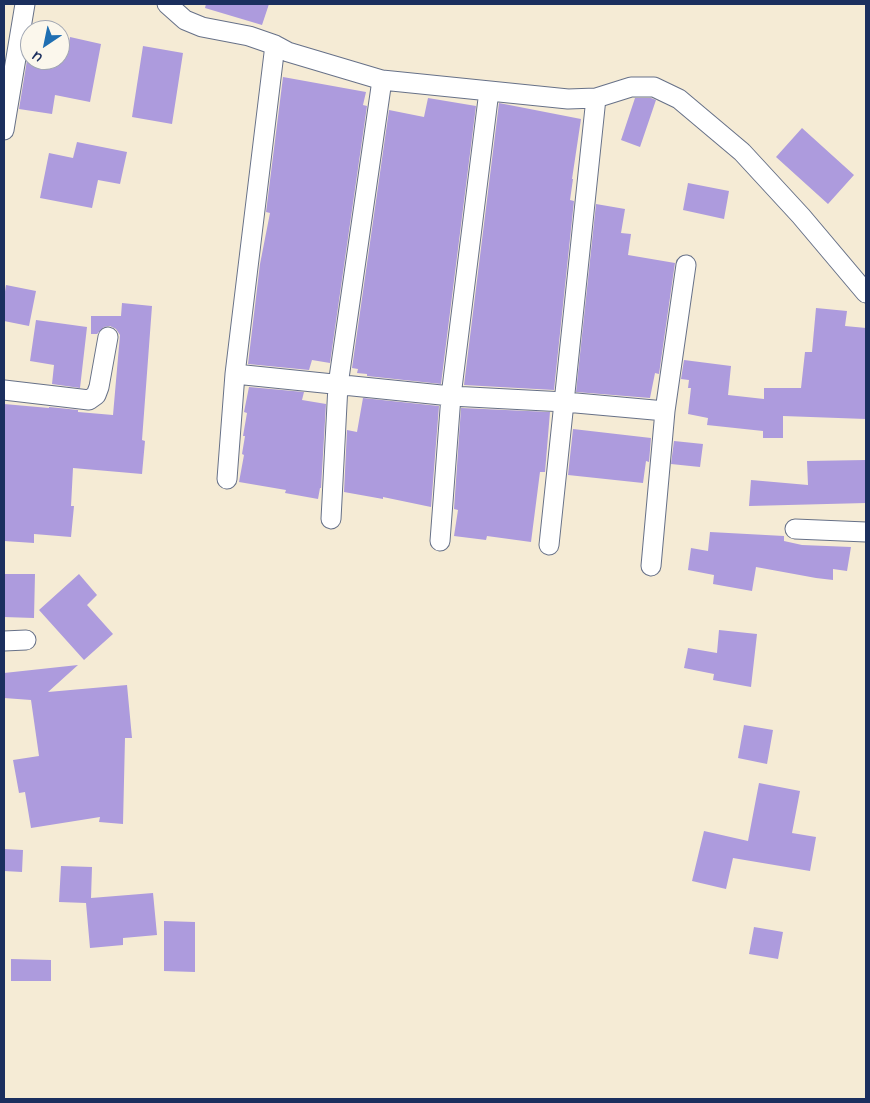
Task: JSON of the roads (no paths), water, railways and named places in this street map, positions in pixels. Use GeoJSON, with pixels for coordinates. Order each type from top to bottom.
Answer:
{"type":"FeatureCollection","features":[{"type":"Feature","properties":{"kind":"street"},"geometry":{"type":"LineString","coordinates":[[4,130],[25,4]]}},
{"type":"Feature","properties":{"kind":"street"},"geometry":{"type":"LineString","coordinates":[[167,4],[185,20],[202,27],[249,36],[275,45],[288,52],[382,80],[568,99],[596,98],[632,87],[654,88],[679,99],[742,152],[801,216],[866,292]]}},
{"type":"Feature","properties":{"kind":"street"},"geometry":{"type":"LineString","coordinates":[[226,479],[235,374],[275,45]]}},
{"type":"Feature","properties":{"kind":"street"},"geometry":{"type":"LineString","coordinates":[[331,519],[338,385],[382,80]]}},
{"type":"Feature","properties":{"kind":"street"},"geometry":{"type":"LineString","coordinates":[[440,540],[451,396],[489,91]]}},
{"type":"Feature","properties":{"kind":"street"},"geometry":{"type":"LineString","coordinates":[[549,545],[596,98]]}},
{"type":"Feature","properties":{"kind":"street"},"geometry":{"type":"LineString","coordinates":[[651,566],[664,411],[686,265]]}},
{"type":"Feature","properties":{"kind":"street"},"geometry":{"type":"LineString","coordinates":[[4,390],[89,400],[96,395],[99,388],[108,337]]}},
{"type":"Feature","properties":{"kind":"street"},"geometry":{"type":"LineString","coordinates":[[235,374],[451,396],[565,402],[664,411]]}},
{"type":"Feature","properties":{"kind":"street"},"geometry":{"type":"LineString","coordinates":[[795,529],[866,532]]}},
{"type":"Feature","properties":{"kind":"street"},"geometry":{"type":"LineString","coordinates":[[4,641],[26,640]]}}]}
